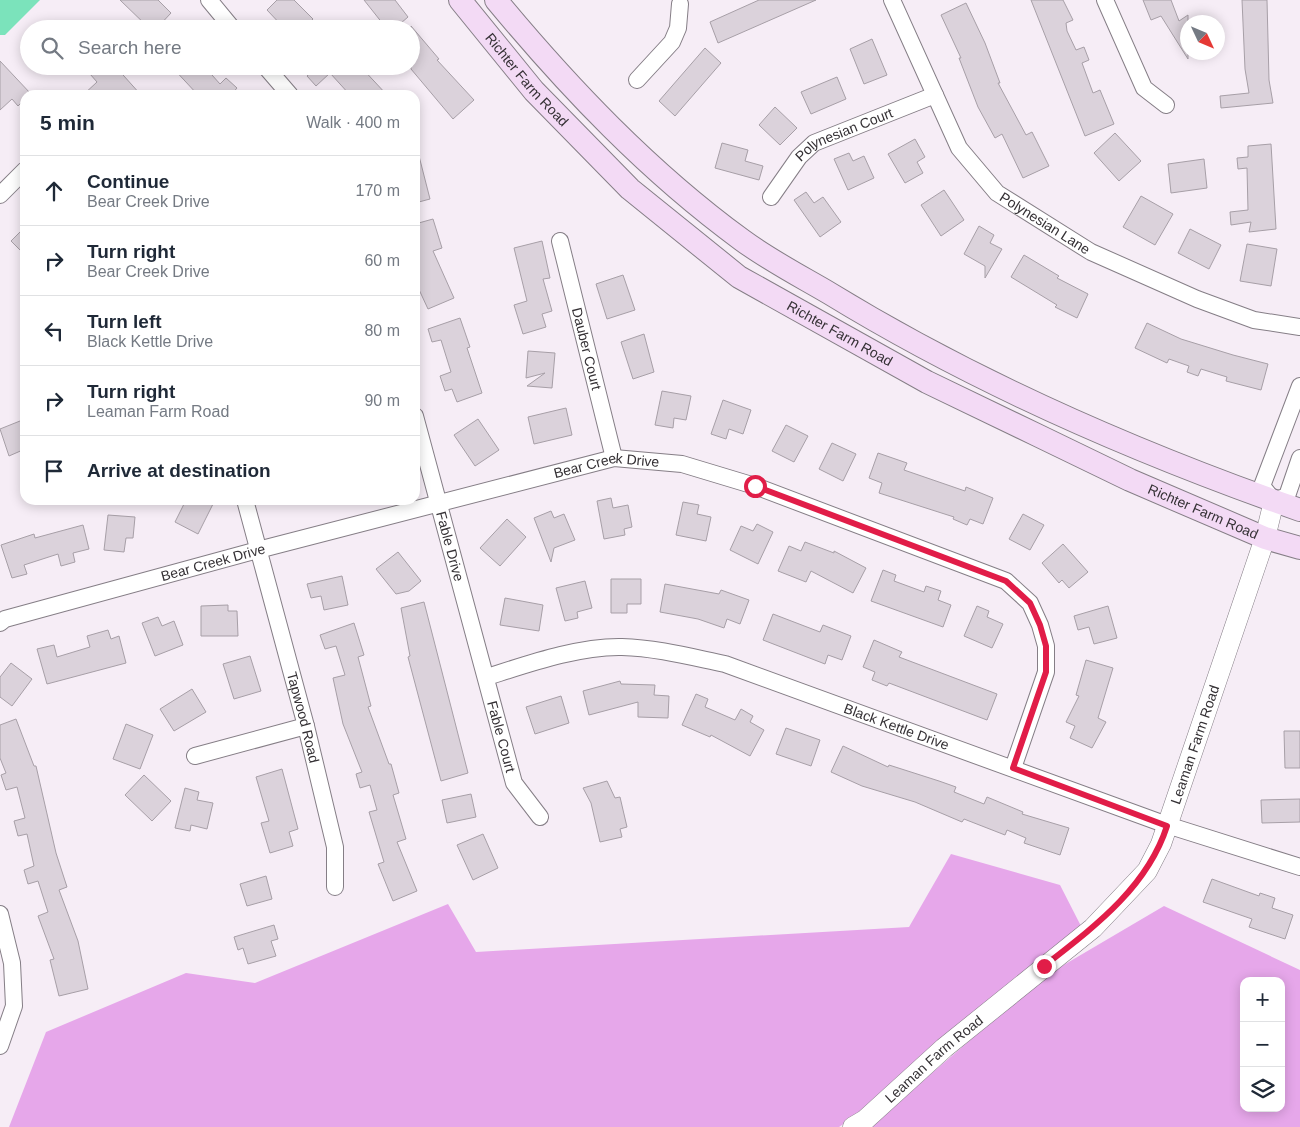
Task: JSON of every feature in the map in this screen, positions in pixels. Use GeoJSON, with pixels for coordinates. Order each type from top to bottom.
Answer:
{"type":"FeatureCollection","features":[{"type":"Feature","properties":{"kind":"main road","name":"Richter Farm Road"},"geometry":{"type":"LineString","coordinates":[[460,0],[534,91],[630,189],[740,277],[927,382],[1130,480],[1266,538],[1300,548]]}},
{"type":"Feature","properties":{"kind":"main road","name":"Richter Farm Road"},"geometry":{"type":"LineString","coordinates":[[496,0],[552,67],[654,170],[743,242],[889,330],[1044,407],[1300,510]]}},
{"type":"Feature","properties":{"kind":"street"},"geometry":{"type":"LineString","coordinates":[[209,0],[226,20]]}},
{"type":"Feature","properties":{"kind":"street","name":"Polynesian Lane"},"geometry":{"type":"LineString","coordinates":[[892,0],[959,148],[997,193],[1092,252],[1198,299],[1254,320],[1300,327]]}},
{"type":"Feature","properties":{"kind":"street"},"geometry":{"type":"LineString","coordinates":[[1105,0],[1144,88],[1166,105]]}},
{"type":"Feature","properties":{"kind":"street"},"geometry":{"type":"LineString","coordinates":[[637,80],[672,42],[678,28],[682,1]]}},
{"type":"Feature","properties":{"kind":"street"},"geometry":{"type":"LineString","coordinates":[[273,75],[286,90]]}},
{"type":"Feature","properties":{"kind":"street","name":"Polynesian Court"},"geometry":{"type":"LineString","coordinates":[[770,198],[799,157],[814,143],[935,95]]}},
{"type":"Feature","properties":{"kind":"street"},"geometry":{"type":"LineString","coordinates":[[0,195],[20,175]]}},
{"type":"Feature","properties":{"kind":"street","name":"Dauber Court"},"geometry":{"type":"LineString","coordinates":[[560,241],[614,458]]}},
{"type":"Feature","properties":{"kind":"street"},"geometry":{"type":"LineString","coordinates":[[1300,386],[1262,486],[1274,501],[1287,496],[1300,458]]}},
{"type":"Feature","properties":{"kind":"street","name":"Fable Drive"},"geometry":{"type":"LineString","coordinates":[[420,434],[487,677]]}},
{"type":"Feature","properties":{"kind":"street","name":"Bear Creek Drive"},"geometry":{"type":"LineString","coordinates":[[0,623],[5,620],[258,550],[614,458],[682,464],[755,486],[1006,581],[1030,603],[1040,625],[1046,646],[1046,672],[1013,768]]}},
{"type":"Feature","properties":{"kind":"street","name":"Leaman Farm Road"},"geometry":{"type":"LineString","coordinates":[[853,1127],[865,1120],[944,1048],[1093,928],[1147,871],[1161,844],[1266,538],[1274,501]]}},
{"type":"Feature","properties":{"kind":"street","name":"Tapwood Road"},"geometry":{"type":"LineString","coordinates":[[246,505],[306,726],[335,847],[335,887]]}},
{"type":"Feature","properties":{"kind":"street","name":"Black Kettle Drive"},"geometry":{"type":"LineString","coordinates":[[487,677],[557,655],[621,647],[671,652],[725,664],[1167,826],[1300,867]]}},
{"type":"Feature","properties":{"kind":"street","name":"Fable Court"},"geometry":{"type":"LineString","coordinates":[[487,677],[514,783],[540,817]]}},
{"type":"Feature","properties":{"kind":"street"},"geometry":{"type":"LineString","coordinates":[[195,756],[306,726]]}},
{"type":"Feature","properties":{"kind":"street"},"geometry":{"type":"LineString","coordinates":[[0,914],[12,963],[14,1006],[0,1046]]}},
{"type":"Feature","properties":{"kind":"shaded area"},"geometry":{"type":"Polygon","coordinates":[[[0,0],[40,0],[5,35],[0,35],[0,0]]]}},
{"type":"Feature","properties":{"kind":"shaded area"},"geometry":{"type":"Polygon","coordinates":[[[951,854],[1060,885],[1082,928],[866,1108],[839,1127],[9,1127],[46,1032],[186,973],[255,983],[448,904],[476,952],[909,927],[951,854]]]}},
{"type":"Feature","properties":{"kind":"shaded area"},"geometry":{"type":"Polygon","coordinates":[[[1164,906],[1300,970],[1300,1127],[869,1127],[1045,976],[1164,906]]]}},
{"type":"Feature","properties":{"kind":"building"},"geometry":{"type":"Polygon","coordinates":[[[120,0],[158,0],[171,13],[164,20],[141,20],[120,0]]]}},
{"type":"Feature","properties":{"kind":"building"},"geometry":{"type":"Polygon","coordinates":[[[277,0],[294,0],[313,19],[276,20],[267,10],[277,0]]]}},
{"type":"Feature","properties":{"kind":"building"},"geometry":{"type":"Polygon","coordinates":[[[364,0],[395,0],[408,17],[404,20],[380,20],[364,0]]]}},
{"type":"Feature","properties":{"kind":"building"},"geometry":{"type":"Polygon","coordinates":[[[759,0],[816,0],[718,43],[710,22],[759,0]]]}},
{"type":"Feature","properties":{"kind":"building"},"geometry":{"type":"Polygon","coordinates":[[[1031,0],[1063,0],[1073,20],[1066,23],[1067,31],[1076,50],[1084,47],[1089,60],[1082,63],[1093,93],[1100,90],[1114,124],[1085,136],[1031,0]]]}},
{"type":"Feature","properties":{"kind":"building"},"geometry":{"type":"Polygon","coordinates":[[[1143,0],[1171,0],[1180,20],[1180,46],[1161,16],[1151,20],[1143,0]]]}},
{"type":"Feature","properties":{"kind":"building"},"geometry":{"type":"Polygon","coordinates":[[[1242,0],[1267,0],[1269,80],[1273,103],[1221,108],[1220,96],[1249,93],[1245,69],[1242,0]]]}},
{"type":"Feature","properties":{"kind":"building"},"geometry":{"type":"Polygon","coordinates":[[[966,3],[985,43],[1000,83],[998,83],[1026,135],[1032,132],[1049,166],[1023,178],[1002,134],[995,138],[978,107],[959,58],[961,58],[941,15],[966,3]]]}},
{"type":"Feature","properties":{"kind":"building"},"geometry":{"type":"Polygon","coordinates":[[[420,37],[439,59],[437,60],[474,100],[453,119],[416,75],[420,75],[420,37]]]}},
{"type":"Feature","properties":{"kind":"building"},"geometry":{"type":"Polygon","coordinates":[[[872,39],[887,75],[864,84],[850,49],[872,39]]]}},
{"type":"Feature","properties":{"kind":"building"},"geometry":{"type":"Polygon","coordinates":[[[705,48],[721,63],[675,116],[659,101],[705,48]]]}},
{"type":"Feature","properties":{"kind":"building"},"geometry":{"type":"Polygon","coordinates":[[[0,61],[27,90],[20,90],[20,104],[18,106],[12,99],[0,110],[0,61]]]}},
{"type":"Feature","properties":{"kind":"building"},"geometry":{"type":"Polygon","coordinates":[[[91,75],[123,75],[137,90],[88,90],[97,82],[91,75]]]}},
{"type":"Feature","properties":{"kind":"building"},"geometry":{"type":"Polygon","coordinates":[[[179,75],[212,75],[220,84],[226,78],[237,88],[235,90],[193,90],[179,75]]]}},
{"type":"Feature","properties":{"kind":"building"},"geometry":{"type":"Polygon","coordinates":[[[308,75],[328,75],[316,86],[308,75]]]}},
{"type":"Feature","properties":{"kind":"building"},"geometry":{"type":"Polygon","coordinates":[[[332,75],[368,75],[382,90],[345,90],[332,75]]]}},
{"type":"Feature","properties":{"kind":"building"},"geometry":{"type":"Polygon","coordinates":[[[837,77],[846,99],[811,114],[801,92],[837,77]]]}},
{"type":"Feature","properties":{"kind":"building"},"geometry":{"type":"Polygon","coordinates":[[[775,107],[797,128],[780,145],[759,125],[775,107]]]}},
{"type":"Feature","properties":{"kind":"building"},"geometry":{"type":"Polygon","coordinates":[[[1115,133],[1141,161],[1119,181],[1094,153],[1115,133]]]}},
{"type":"Feature","properties":{"kind":"building"},"geometry":{"type":"Polygon","coordinates":[[[915,139],[925,157],[917,162],[923,173],[905,183],[888,154],[915,139]]]}},
{"type":"Feature","properties":{"kind":"building"},"geometry":{"type":"Polygon","coordinates":[[[722,143],[748,150],[745,161],[763,166],[759,180],[715,168],[722,143]]]}},
{"type":"Feature","properties":{"kind":"building"},"geometry":{"type":"Polygon","coordinates":[[[1271,144],[1276,229],[1249,232],[1251,222],[1231,225],[1230,212],[1248,210],[1247,168],[1238,169],[1237,158],[1248,157],[1248,146],[1271,144]]]}},
{"type":"Feature","properties":{"kind":"building"},"geometry":{"type":"Polygon","coordinates":[[[849,153],[853,161],[864,156],[874,178],[848,190],[834,159],[849,153]]]}},
{"type":"Feature","properties":{"kind":"building"},"geometry":{"type":"Polygon","coordinates":[[[1204,159],[1207,188],[1171,193],[1168,164],[1204,159]]]}},
{"type":"Feature","properties":{"kind":"building"},"geometry":{"type":"Polygon","coordinates":[[[420,160],[430,199],[420,202],[420,160]]]}},
{"type":"Feature","properties":{"kind":"building"},"geometry":{"type":"Polygon","coordinates":[[[944,190],[964,220],[941,236],[921,205],[944,190]]]}},
{"type":"Feature","properties":{"kind":"building"},"geometry":{"type":"Polygon","coordinates":[[[806,192],[814,203],[823,197],[841,222],[820,237],[794,200],[806,192]]]}},
{"type":"Feature","properties":{"kind":"building"},"geometry":{"type":"Polygon","coordinates":[[[1141,196],[1173,214],[1155,245],[1123,227],[1141,196]]]}},
{"type":"Feature","properties":{"kind":"building"},"geometry":{"type":"Polygon","coordinates":[[[433,219],[442,248],[433,251],[454,298],[428,309],[420,292],[420,223],[433,219]]]}},
{"type":"Feature","properties":{"kind":"building"},"geometry":{"type":"Polygon","coordinates":[[[979,226],[994,235],[990,243],[1002,249],[985,278],[985,266],[964,254],[979,226]]]}},
{"type":"Feature","properties":{"kind":"building"},"geometry":{"type":"Polygon","coordinates":[[[1190,229],[1221,245],[1209,269],[1178,253],[1190,229]]]}},
{"type":"Feature","properties":{"kind":"building"},"geometry":{"type":"Polygon","coordinates":[[[20,232],[20,250],[11,241],[20,232]]]}},
{"type":"Feature","properties":{"kind":"building"},"geometry":{"type":"Polygon","coordinates":[[[542,241],[550,278],[543,279],[552,311],[542,314],[546,327],[523,334],[514,305],[527,301],[514,248],[542,241]]]}},
{"type":"Feature","properties":{"kind":"building"},"geometry":{"type":"Polygon","coordinates":[[[1247,244],[1277,249],[1271,286],[1240,281],[1247,244]]]}},
{"type":"Feature","properties":{"kind":"building"},"geometry":{"type":"Polygon","coordinates":[[[1024,255],[1059,276],[1057,278],[1088,294],[1077,318],[1055,307],[1057,305],[1011,277],[1024,255]]]}},
{"type":"Feature","properties":{"kind":"building"},"geometry":{"type":"Polygon","coordinates":[[[623,275],[635,310],[607,319],[596,284],[623,275]]]}},
{"type":"Feature","properties":{"kind":"building"},"geometry":{"type":"Polygon","coordinates":[[[460,318],[470,347],[467,348],[482,393],[457,402],[452,389],[445,391],[440,376],[451,372],[441,340],[432,342],[428,329],[460,318]]]}},
{"type":"Feature","properties":{"kind":"building"},"geometry":{"type":"Polygon","coordinates":[[[1147,323],[1181,339],[1268,364],[1261,390],[1226,381],[1227,377],[1201,369],[1198,376],[1187,372],[1189,366],[1169,359],[1167,363],[1135,348],[1147,323]]]}},
{"type":"Feature","properties":{"kind":"building"},"geometry":{"type":"Polygon","coordinates":[[[644,334],[654,372],[633,379],[621,342],[644,334]]]}},
{"type":"Feature","properties":{"kind":"building"},"geometry":{"type":"Polygon","coordinates":[[[528,351],[555,353],[552,388],[527,386],[545,373],[526,378],[528,351]]]}},
{"type":"Feature","properties":{"kind":"building"},"geometry":{"type":"Polygon","coordinates":[[[662,391],[691,396],[686,420],[674,418],[673,428],[655,425],[662,391]]]}},
{"type":"Feature","properties":{"kind":"building"},"geometry":{"type":"Polygon","coordinates":[[[723,400],[751,410],[743,434],[729,429],[726,439],[711,434],[723,400]]]}},
{"type":"Feature","properties":{"kind":"building"},"geometry":{"type":"Polygon","coordinates":[[[566,408],[572,435],[534,444],[528,417],[566,408]]]}},
{"type":"Feature","properties":{"kind":"building"},"geometry":{"type":"Polygon","coordinates":[[[478,419],[499,450],[475,466],[454,435],[478,419]]]}},
{"type":"Feature","properties":{"kind":"building"},"geometry":{"type":"Polygon","coordinates":[[[20,421],[20,451],[9,456],[0,429],[20,421]]]}},
{"type":"Feature","properties":{"kind":"building"},"geometry":{"type":"Polygon","coordinates":[[[786,425],[808,436],[794,462],[772,451],[786,425]]]}},
{"type":"Feature","properties":{"kind":"building"},"geometry":{"type":"Polygon","coordinates":[[[832,443],[856,454],[843,481],[819,469],[832,443]]]}},
{"type":"Feature","properties":{"kind":"building"},"geometry":{"type":"Polygon","coordinates":[[[878,453],[907,463],[904,470],[965,491],[966,487],[993,498],[983,524],[970,519],[967,525],[953,519],[954,517],[879,493],[882,483],[869,478],[878,453]]]}},
{"type":"Feature","properties":{"kind":"building"},"geometry":{"type":"Polygon","coordinates":[[[611,498],[613,508],[628,505],[632,527],[624,529],[625,535],[604,539],[597,501],[611,498]]]}},
{"type":"Feature","properties":{"kind":"building"},"geometry":{"type":"Polygon","coordinates":[[[683,502],[699,505],[697,514],[711,517],[706,541],[676,535],[683,502]]]}},
{"type":"Feature","properties":{"kind":"building"},"geometry":{"type":"Polygon","coordinates":[[[184,505],[212,505],[198,534],[175,522],[184,505]]]}},
{"type":"Feature","properties":{"kind":"building"},"geometry":{"type":"Polygon","coordinates":[[[551,511],[554,518],[564,514],[575,540],[554,548],[551,562],[534,518],[551,511]]]}},
{"type":"Feature","properties":{"kind":"building"},"geometry":{"type":"Polygon","coordinates":[[[1023,514],[1044,525],[1030,550],[1009,539],[1023,514]]]}},
{"type":"Feature","properties":{"kind":"building"},"geometry":{"type":"Polygon","coordinates":[[[108,515],[135,517],[133,538],[126,538],[124,552],[104,550],[108,515]]]}},
{"type":"Feature","properties":{"kind":"building"},"geometry":{"type":"Polygon","coordinates":[[[507,519],[526,537],[500,566],[480,548],[507,519]]]}},
{"type":"Feature","properties":{"kind":"building"},"geometry":{"type":"Polygon","coordinates":[[[757,524],[773,532],[758,564],[730,550],[741,526],[753,531],[757,524]]]}},
{"type":"Feature","properties":{"kind":"building"},"geometry":{"type":"Polygon","coordinates":[[[83,525],[89,549],[73,553],[75,562],[61,566],[58,554],[24,565],[27,574],[12,578],[1,545],[34,534],[35,538],[83,525]]]}},
{"type":"Feature","properties":{"kind":"building"},"geometry":{"type":"Polygon","coordinates":[[[805,542],[834,553],[834,551],[866,568],[853,593],[811,571],[806,582],[778,571],[789,546],[801,551],[805,542]]]}},
{"type":"Feature","properties":{"kind":"building"},"geometry":{"type":"Polygon","coordinates":[[[1063,544],[1088,572],[1069,588],[1062,580],[1059,583],[1042,563],[1063,544]]]}},
{"type":"Feature","properties":{"kind":"building"},"geometry":{"type":"Polygon","coordinates":[[[398,552],[421,581],[409,591],[396,594],[376,569],[398,552]]]}},
{"type":"Feature","properties":{"kind":"building"},"geometry":{"type":"Polygon","coordinates":[[[883,570],[896,575],[894,581],[924,592],[926,586],[941,591],[938,600],[951,605],[943,627],[871,601],[883,570]]]}},
{"type":"Feature","properties":{"kind":"building"},"geometry":{"type":"Polygon","coordinates":[[[342,576],[348,605],[324,610],[321,596],[311,598],[307,584],[342,576]]]}},
{"type":"Feature","properties":{"kind":"building"},"geometry":{"type":"Polygon","coordinates":[[[611,579],[641,579],[641,604],[627,604],[627,613],[611,613],[611,579]]]}},
{"type":"Feature","properties":{"kind":"building"},"geometry":{"type":"Polygon","coordinates":[[[585,581],[592,608],[577,612],[578,618],[565,621],[556,588],[585,581]]]}},
{"type":"Feature","properties":{"kind":"building"},"geometry":{"type":"Polygon","coordinates":[[[665,584],[719,594],[721,590],[749,600],[740,624],[727,619],[724,628],[698,619],[660,612],[665,584]]]}},
{"type":"Feature","properties":{"kind":"building"},"geometry":{"type":"Polygon","coordinates":[[[505,598],[543,605],[539,631],[500,625],[505,598]]]}},
{"type":"Feature","properties":{"kind":"building"},"geometry":{"type":"Polygon","coordinates":[[[424,602],[468,773],[441,781],[408,657],[410,656],[401,608],[424,602]]]}},
{"type":"Feature","properties":{"kind":"building"},"geometry":{"type":"Polygon","coordinates":[[[228,605],[228,611],[237,611],[238,636],[201,636],[201,606],[228,605]]]}},
{"type":"Feature","properties":{"kind":"building"},"geometry":{"type":"Polygon","coordinates":[[[977,606],[989,611],[987,617],[1003,624],[992,648],[964,636],[977,606]]]}},
{"type":"Feature","properties":{"kind":"building"},"geometry":{"type":"Polygon","coordinates":[[[1108,606],[1117,638],[1094,644],[1089,627],[1078,630],[1074,616],[1108,606]]]}},
{"type":"Feature","properties":{"kind":"building"},"geometry":{"type":"Polygon","coordinates":[[[773,614],[820,632],[823,625],[851,636],[842,660],[828,655],[825,664],[763,640],[773,614]]]}},
{"type":"Feature","properties":{"kind":"building"},"geometry":{"type":"Polygon","coordinates":[[[158,617],[162,626],[174,621],[183,645],[155,656],[142,623],[158,617]]]}},
{"type":"Feature","properties":{"kind":"building"},"geometry":{"type":"Polygon","coordinates":[[[354,623],[364,655],[358,657],[371,706],[368,707],[389,764],[391,764],[399,793],[393,795],[406,839],[397,842],[417,891],[393,901],[378,864],[384,862],[369,812],[377,810],[370,785],[360,788],[356,774],[362,772],[343,724],[333,678],[345,675],[336,646],[325,649],[320,635],[354,623]]]}},
{"type":"Feature","properties":{"kind":"building"},"geometry":{"type":"Polygon","coordinates":[[[108,630],[111,639],[119,636],[126,663],[47,684],[37,649],[54,645],[57,657],[90,647],[87,636],[108,630]]]}},
{"type":"Feature","properties":{"kind":"building"},"geometry":{"type":"Polygon","coordinates":[[[874,640],[902,652],[899,657],[997,694],[987,720],[889,683],[887,686],[872,680],[875,672],[863,667],[874,640]]]}},
{"type":"Feature","properties":{"kind":"building"},"geometry":{"type":"Polygon","coordinates":[[[250,656],[261,691],[234,699],[223,664],[250,656]]]}},
{"type":"Feature","properties":{"kind":"building"},"geometry":{"type":"Polygon","coordinates":[[[1086,660],[1113,668],[1098,718],[1106,722],[1092,748],[1070,738],[1075,726],[1066,722],[1079,696],[1076,695],[1086,660]]]}},
{"type":"Feature","properties":{"kind":"building"},"geometry":{"type":"Polygon","coordinates":[[[11,663],[32,679],[12,706],[0,697],[0,677],[11,663]]]}},
{"type":"Feature","properties":{"kind":"building"},"geometry":{"type":"Polygon","coordinates":[[[620,681],[621,684],[655,685],[654,695],[669,696],[668,718],[638,717],[638,702],[589,715],[583,691],[620,681]]]}},
{"type":"Feature","properties":{"kind":"building"},"geometry":{"type":"Polygon","coordinates":[[[192,689],[206,712],[174,731],[160,709],[192,689]]]}},
{"type":"Feature","properties":{"kind":"building"},"geometry":{"type":"Polygon","coordinates":[[[696,694],[708,699],[705,707],[735,720],[741,709],[753,716],[750,722],[764,730],[750,756],[711,735],[710,737],[682,725],[696,694]]]}},
{"type":"Feature","properties":{"kind":"building"},"geometry":{"type":"Polygon","coordinates":[[[561,696],[569,723],[535,734],[526,707],[561,696]]]}},
{"type":"Feature","properties":{"kind":"building"},"geometry":{"type":"Polygon","coordinates":[[[16,719],[34,766],[36,766],[56,853],[67,887],[59,890],[78,941],[88,989],[59,996],[50,960],[54,959],[38,916],[48,912],[38,881],[28,884],[24,870],[34,866],[27,834],[18,836],[14,821],[25,818],[17,787],[6,790],[1,775],[6,773],[0,758],[0,725],[16,719]]]}},
{"type":"Feature","properties":{"kind":"building"},"geometry":{"type":"Polygon","coordinates":[[[126,724],[153,735],[140,769],[113,759],[126,724]]]}},
{"type":"Feature","properties":{"kind":"building"},"geometry":{"type":"Polygon","coordinates":[[[786,728],[820,740],[811,766],[776,754],[786,728]]]}},
{"type":"Feature","properties":{"kind":"building"},"geometry":{"type":"Polygon","coordinates":[[[1284,731],[1300,731],[1300,768],[1285,768],[1284,731]]]}},
{"type":"Feature","properties":{"kind":"building"},"geometry":{"type":"Polygon","coordinates":[[[843,746],[888,767],[889,765],[956,787],[954,792],[984,804],[987,797],[1023,812],[1022,814],[1069,828],[1060,855],[1024,843],[1026,838],[1007,830],[1005,835],[964,819],[962,822],[915,802],[862,786],[831,772],[843,746]]]}},
{"type":"Feature","properties":{"kind":"building"},"geometry":{"type":"Polygon","coordinates":[[[282,769],[298,829],[289,832],[293,846],[270,853],[261,823],[269,821],[256,777],[282,769]]]}},
{"type":"Feature","properties":{"kind":"building"},"geometry":{"type":"Polygon","coordinates":[[[144,775],[171,801],[152,821],[125,795],[144,775]]]}},
{"type":"Feature","properties":{"kind":"building"},"geometry":{"type":"Polygon","coordinates":[[[607,781],[615,798],[620,797],[627,827],[620,829],[622,837],[600,842],[591,803],[583,788],[607,781]]]}},
{"type":"Feature","properties":{"kind":"building"},"geometry":{"type":"Polygon","coordinates":[[[185,788],[199,792],[197,800],[213,803],[207,829],[191,825],[190,831],[175,828],[185,788]]]}},
{"type":"Feature","properties":{"kind":"building"},"geometry":{"type":"Polygon","coordinates":[[[471,794],[476,817],[447,823],[442,800],[471,794]]]}},
{"type":"Feature","properties":{"kind":"building"},"geometry":{"type":"Polygon","coordinates":[[[1300,799],[1300,822],[1262,823],[1261,800],[1300,799]]]}},
{"type":"Feature","properties":{"kind":"building"},"geometry":{"type":"Polygon","coordinates":[[[483,834],[498,868],[473,880],[457,845],[483,834]]]}},
{"type":"Feature","properties":{"kind":"building"},"geometry":{"type":"Polygon","coordinates":[[[266,876],[272,899],[247,906],[240,884],[266,876]]]}},
{"type":"Feature","properties":{"kind":"building"},"geometry":{"type":"Polygon","coordinates":[[[1212,879],[1259,896],[1260,893],[1275,898],[1272,908],[1293,915],[1285,939],[1249,927],[1252,919],[1203,902],[1212,879]]]}},
{"type":"Feature","properties":{"kind":"building"},"geometry":{"type":"Polygon","coordinates":[[[274,925],[278,939],[271,941],[276,956],[248,964],[243,948],[238,950],[234,937],[274,925]]]}},
{"type":"Feature","properties":{"kind":"route"},"geometry":{"type":"LineString","coordinates":[[755,486],[979,569],[1006,581],[1030,603],[1040,625],[1046,646],[1046,672],[1013,768],[1167,826],[1161,844],[1147,871],[1093,928],[1044,966]]}}]}
